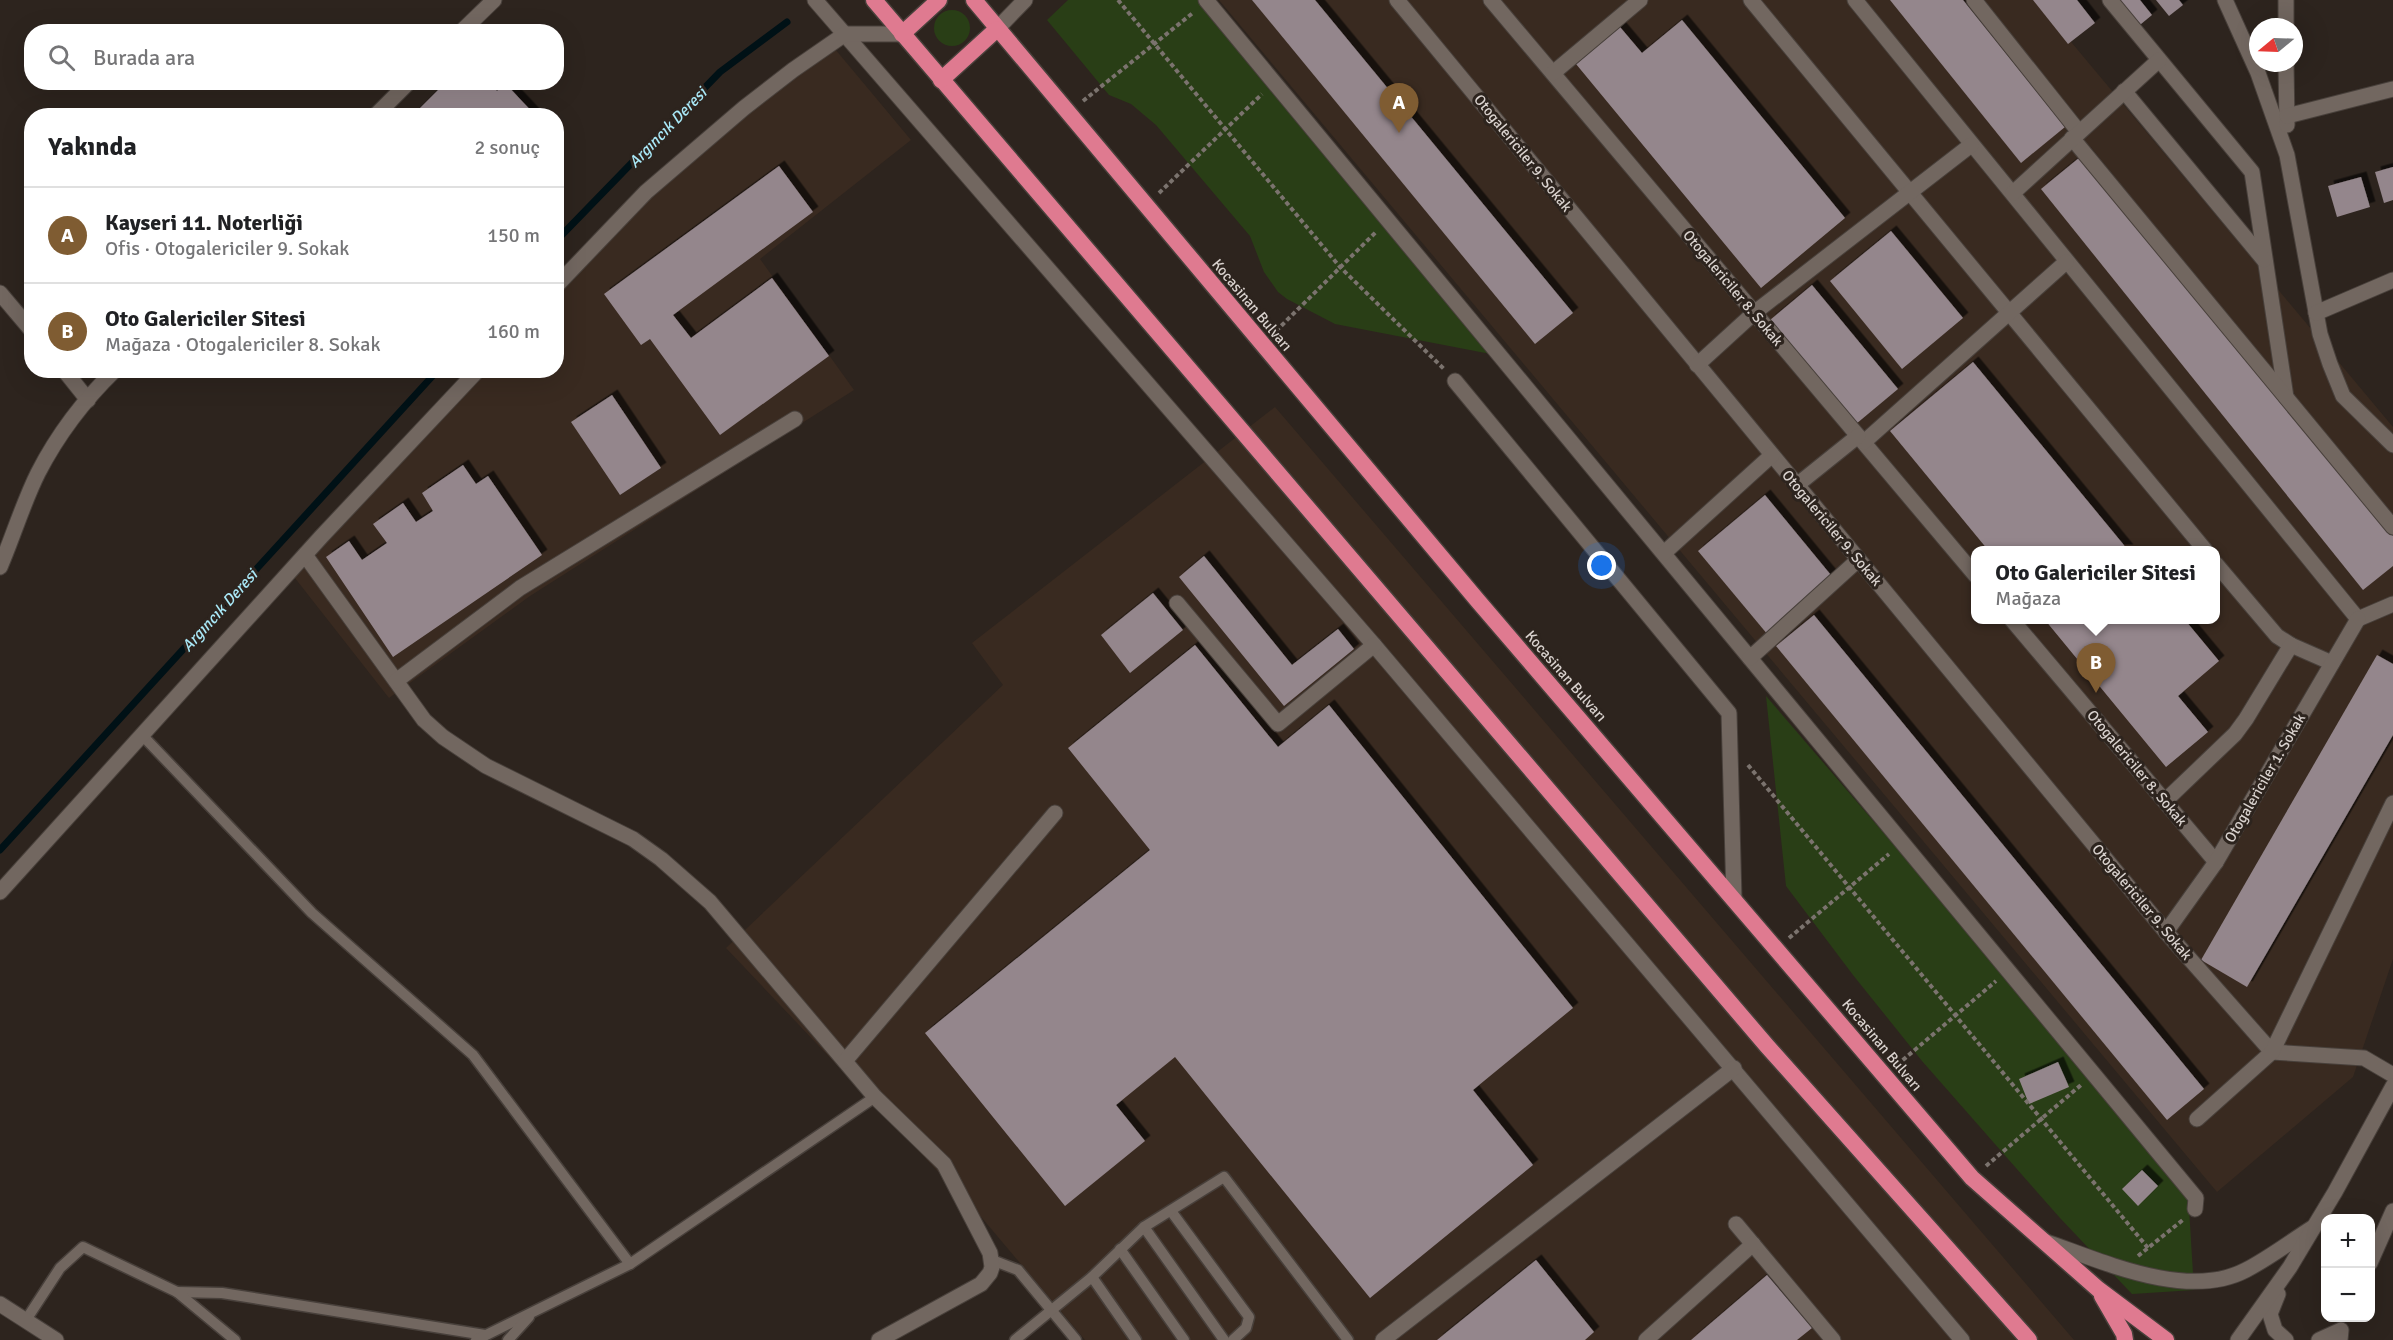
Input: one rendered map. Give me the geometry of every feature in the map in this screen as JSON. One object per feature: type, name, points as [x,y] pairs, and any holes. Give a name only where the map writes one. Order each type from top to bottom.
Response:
[{"type":"highway","points":[[874,0],[1767,1046],[2028,1339]]},
{"type":"highway","points":[[902,34],[939,0]]},
{"type":"highway","name":"Kocasinan Bulvarı","points":[[974,0],[1478,601],[1972,1178],[2098,1289],[2166,1340]]},
{"type":"highway","points":[[941,80],[997,29]]},
{"type":"highway","points":[[2098,1289],[2124,1334],[2125,1340]]},
{"type":"street","points":[[469,24],[494,0]]},
{"type":"street","points":[[815,0],[1374,645],[1962,1340]]},
{"type":"street","points":[[997,29],[1025,0]]},
{"type":"street","name":"Otogalericiler 9. Sokak","points":[[1397,0],[2166,932],[2272,1052]]},
{"type":"street","name":"Otogalericiler 8. Sokak","points":[[1491,0],[1971,570]]},
{"type":"street","points":[[1553,73],[1640,0]]},
{"type":"street","points":[[1751,0],[2202,546]]},
{"type":"street","points":[[1855,0],[2358,619],[2393,604]]},
{"type":"street","points":[[1974,0],[2076,135],[2286,397],[2393,526]]},
{"type":"street","points":[[2110,0],[2252,172],[2286,397]]},
{"type":"street","points":[[2225,0],[2258,73],[2287,155],[2320,334],[2343,396],[2393,445]]},
{"type":"street","points":[[2286,0],[2286,18]]},
{"type":"street","points":[[1207,1],[2196,1198],[2195,1209]]},
{"type":"street","points":[[564,278],[646,192],[696,148],[769,89],[845,34],[902,34]]},
{"type":"street","points":[[2013,193],[2159,60]]},
{"type":"street","points":[[2286,72],[2287,155]]},
{"type":"street","points":[[2287,116],[2393,89]]},
{"type":"street","points":[[383,108],[401,90]]},
{"type":"street","points":[[2124,91],[2265,262]]},
{"type":"street","points":[[1697,365],[1754,313],[1971,145]]},
{"type":"street","points":[[1797,485],[1861,439],[2066,262]]},
{"type":"street","points":[[2316,313],[2393,280]]},
{"type":"street","points":[[0,293],[24,322]]},
{"type":"street","points":[[71,378],[88,399]]},
{"type":"street","points":[[0,567],[37,475],[55,444],[88,399],[108,378]]},
{"type":"street","points":[[0,892],[305,555],[471,378]]},
{"type":"street","points":[[1455,381],[1730,713],[1734,898]]},
{"type":"street","points":[[396,681],[520,588],[795,419]]},
{"type":"street","points":[[1664,553],[1772,456]]},
{"type":"street","points":[[305,555],[424,720],[463,752],[486,766],[633,839],[688,881],[730,924],[875,1097],[944,1164],[992,1260],[990,1273],[981,1284],[879,1340]]},
{"type":"street","points":[[1750,658],[1858,560]]},
{"type":"street","points":[[2220,569],[2265,624],[2290,645],[2332,663]]},
{"type":"street","points":[[1177,603],[1278,724],[1374,645]]},
{"type":"street","name":"Otogalericiler 1. Sokak","points":[[2166,932],[2216,862],[2358,619]]},
{"type":"street","name":"Otogalericiler 8. Sokak","points":[[2015,624],[2216,862]]},
{"type":"street","points":[[2164,801],[2235,734],[2290,645]]},
{"type":"street","points":[[2197,1119],[2272,1052],[2393,803]]},
{"type":"street","points":[[845,1061],[1055,813]]},
{"type":"street","points":[[2272,1052],[2364,1058],[2393,1075]]},
{"type":"street","points":[[1383,1340],[1734,1068]]},
{"type":"street","points":[[2238,1340],[2290,1267],[2393,1086]]},
{"type":"street","points":[[2375,1252],[2393,1212]]},
{"type":"street","points":[[1736,1224],[1833,1340]]},
{"type":"street","points":[[2043,1240],[2123,1268],[2172,1281],[2223,1278],[2245,1270],[2314,1226]]},
{"type":"street","points":[[1646,1340],[1753,1244]]},
{"type":"street","points":[[2286,1340],[2275,1330],[2270,1314],[2290,1267]]},
{"type":"street","points":[[0,1304],[56,1340]]},
{"type":"street","points":[[2319,1340],[2341,1332]]},
{"type":"lane","points":[[142,735],[312,913],[473,1055],[630,1264]]},
{"type":"lane","points":[[177,1292],[222,1293],[481,1338],[630,1264],[875,1097]]},
{"type":"lane","points":[[1015,1340],[1092,1277],[1144,1227],[1224,1177],[1347,1340]]},
{"type":"lane","points":[[1171,1211],[1249,1317],[1246,1329],[1233,1340]]},
{"type":"lane","points":[[1144,1227],[1224,1340]]},
{"type":"lane","points":[[26,1320],[60,1268],[83,1247],[177,1292],[235,1340]]},
{"type":"lane","points":[[1120,1249],[1184,1340]]},
{"type":"lane","points":[[992,1260],[1018,1270],[1076,1340]]},
{"type":"lane","points":[[1092,1277],[1136,1340]]},
{"type":"lane","points":[[508,1340],[536,1311]]},
{"type":"path","points":[[1118,0],[1340,267],[1455,381]]},
{"type":"path","points":[[1068,113],[1207,1]]},
{"type":"path","points":[[1146,206],[1274,82]]},
{"type":"path","points":[[1262,345],[1388,220]]},
{"type":"path","points":[[1730,744],[2148,1248]]},
{"type":"path","points":[[1777,948],[1902,843]]},
{"type":"path","points":[[1884,1075],[2008,970]]},
{"type":"path","points":[[1972,1178],[2094,1074]]},
{"type":"path","points":[[2123,1268],[2195,1209]]},
{"type":"shaded area","points":[[1219,0],[2036,0],[2393,427],[2393,959],[2353,1077],[2217,1192]]},
{"type":"shaded area","points":[[830,43],[911,140],[760,259],[854,390],[530,596],[389,698],[291,573],[466,378],[564,378],[564,278],[680,170]]},
{"type":"shaded area","points":[[1275,407],[2074,1340],[1085,1340],[982,1218],[726,948],[1003,685],[972,643]]},
{"type":"green space","points":[[1068,0],[1200,0],[1501,356],[1335,324],[1278,292],[1264,272],[1250,236],[1156,125],[1131,104],[1109,95],[1047,20]]},
{"type":"green space","points":[[952,10],[964,16],[970,28],[964,40],[952,46],[940,40],[934,28],[940,16]]},
{"type":"green space","points":[[1766,696],[2188,1191],[2194,1290],[2132,1294],[2060,1218],[1922,1061],[1786,886]]},
{"type":"building","points":[[1252,0],[1315,0],[1573,313],[1535,344]]},
{"type":"building","points":[[1890,0],[1963,0],[2065,127],[2021,163]]},
{"type":"building","points":[[2033,0],[2077,0],[2095,23],[2068,44]]},
{"type":"building","points":[[2118,0],[2140,0],[2152,15],[2135,29]]},
{"type":"building","points":[[2156,0],[2179,0],[2183,5],[2169,16]]},
{"type":"building","points":[[1682,20],[1845,218],[1761,288],[1576,64],[1620,27],[1642,53]]},
{"type":"building","points":[[438,90],[512,90],[528,108],[420,108]]},
{"type":"building","points":[[2085,153],[2393,536],[2393,566],[2363,590],[2041,189]]},
{"type":"building","points":[[779,166],[813,212],[673,315],[691,338],[772,278],[829,356],[720,435],[650,339],[641,345],[604,294]]},
{"type":"building","points":[[2393,167],[2393,200],[2384,203],[2375,172]]},
{"type":"building","points":[[2361,177],[2370,207],[2337,217],[2328,186]]},
{"type":"building","points":[[1891,231],[1963,318],[1902,369],[1830,281]]},
{"type":"building","points":[[1812,285],[1898,389],[1856,424],[1770,320]]},
{"type":"building","points":[[1973,362],[2125,546],[1985,546],[1890,431]]},
{"type":"building","points":[[612,395],[661,468],[620,495],[571,422]]},
{"type":"building","points":[[463,465],[476,484],[488,476],[542,555],[393,657],[326,557],[349,541],[362,560],[387,543],[373,524],[403,503],[416,522],[433,511],[422,493]]},
{"type":"building","points":[[1765,495],[1835,580],[1768,635],[1698,551]]},
{"type":"building","points":[[1204,556],[1292,665],[1338,629],[1354,649],[1284,706],[1179,577]]},
{"type":"building","points":[[1153,593],[1183,630],[1130,673],[1101,635]]},
{"type":"building","points":[[1814,615],[2204,1089],[2167,1120],[1776,646]]},
{"type":"building","points":[[2048,624],[2188,624],[2219,661],[2178,696],[2208,732],[2166,767]]},
{"type":"building","points":[[1195,645],[1278,747],[1329,705],[1573,1008],[1473,1090],[1533,1165],[1370,1298],[1175,1057],[1116,1105],[1145,1141],[1065,1206],[925,1033],[1150,850],[1068,748]]},
{"type":"building","points":[[2377,655],[2393,664],[2393,735],[2247,987],[2201,960]]},
{"type":"building","points":[[2058,1062],[2069,1087],[2029,1104],[2019,1079]]},
{"type":"building","points":[[2142,1170],[2158,1186],[2138,1206],[2122,1189]]},
{"type":"building","points":[[1536,1260],[1594,1332],[1585,1340],[1437,1340]]},
{"type":"building","points":[[1767,1275],[1812,1328],[1797,1340],[1691,1340]]},
{"type":"waterway","name":"Argıncık Deresi","points":[[564,233],[720,72],[787,22]]},
{"type":"waterway","name":"Argıncık Deresi","points":[[0,850],[431,378]]},
{"type":"place","name":"Kayseri 11. Noterliği","points":[[1399,133]]},
{"type":"place","name":"Oto Galericiler Sitesi","points":[[2096,693]]}]
